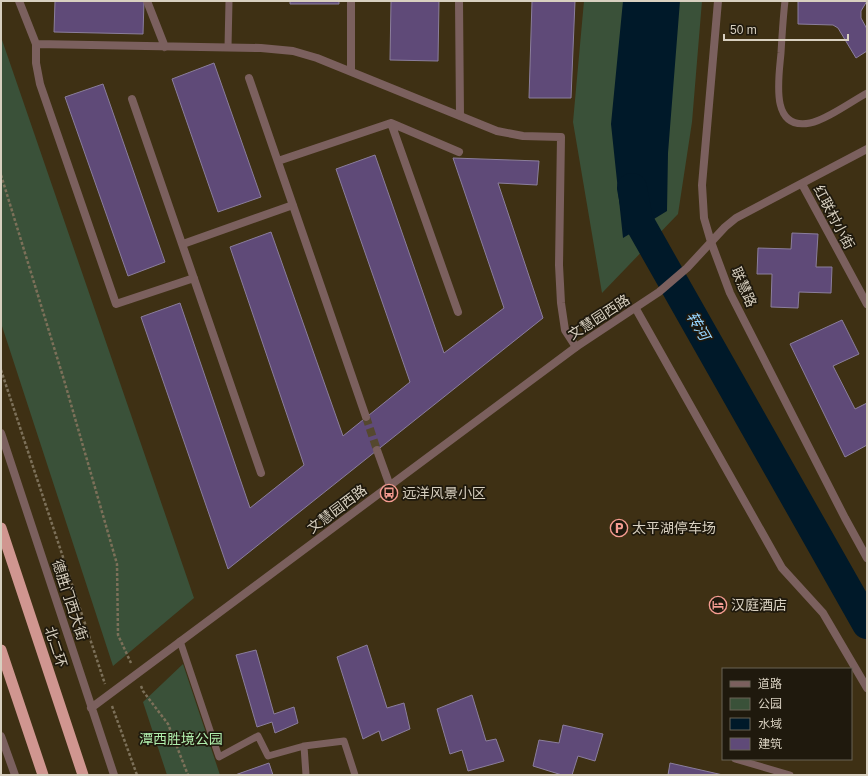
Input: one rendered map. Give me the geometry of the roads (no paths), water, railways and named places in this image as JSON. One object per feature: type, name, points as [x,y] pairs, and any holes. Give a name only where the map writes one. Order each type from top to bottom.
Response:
[{"type":"highway","name":"北二环","points":[[1,528],[83,775]]},
{"type":"highway","points":[[1,650],[43,775]]},
{"type":"street","points":[[19,1],[36,44],[36,63],[40,84],[116,304],[194,278]]},
{"type":"street","points":[[147,1],[165,47]]},
{"type":"street","points":[[351,1],[351,71]]},
{"type":"street","points":[[459,1],[460,116]]},
{"type":"street","name":"联慧路","points":[[718,1],[702,185],[704,218],[711,242],[730,293],[867,558]]},
{"type":"street","points":[[36,44],[269,48],[293,51],[317,58],[351,71],[488,128],[510,134],[561,137],[559,265],[561,303],[565,330],[576,347]]},
{"type":"street","points":[[249,78],[366,417]]},
{"type":"street","points":[[132,99],[261,473]]},
{"type":"street","points":[[278,160],[391,123],[459,152]]},
{"type":"street","points":[[391,123],[458,312]]},
{"type":"street","points":[[711,242],[736,218],[867,149]]},
{"type":"street","name":"红联村小街","points":[[802,184],[867,304]]},
{"type":"street","points":[[183,244],[293,205]]},
{"type":"street","name":"文慧园西路","points":[[91,708],[576,347],[636,309],[659,292],[687,268],[711,242]]},
{"type":"street","points":[[636,309],[782,568],[823,613],[867,688]]},
{"type":"street","name":"德胜门西大街","points":[[1,433],[114,775]]},
{"type":"street","points":[[377,450],[390,486]]},
{"type":"street","points":[[1,736],[15,775]]},
{"type":"lane","points":[[228,1],[228,47]]},
{"type":"lane","points":[[785,1],[778,86],[781,108],[787,119],[794,123],[800,124],[816,121],[867,93]]},
{"type":"lane","points":[[180,641],[219,757],[258,736],[268,756],[304,746],[344,741],[355,775]]},
{"type":"lane","points":[[304,746],[306,775]]},
{"type":"lane","points":[[738,760],[790,775]]},
{"type":"water","points":[[623,1],[680,1],[668,153],[667,211],[623,238],[611,124]]},
{"type":"waterway","name":"转河","points":[[632,188],[638,220],[867,624]]},
{"type":"tunnel","points":[[366,417],[377,450]]},
{"type":"place","name":"远洋风景小区","points":[[389,493]]},
{"type":"place","name":"太平湖停车场","points":[[619,528]]},
{"type":"place","name":"汉庭酒店","points":[[718,605]]},
{"type":"park label","name":"潭西胜境公园","points":[[181,739]]}]
